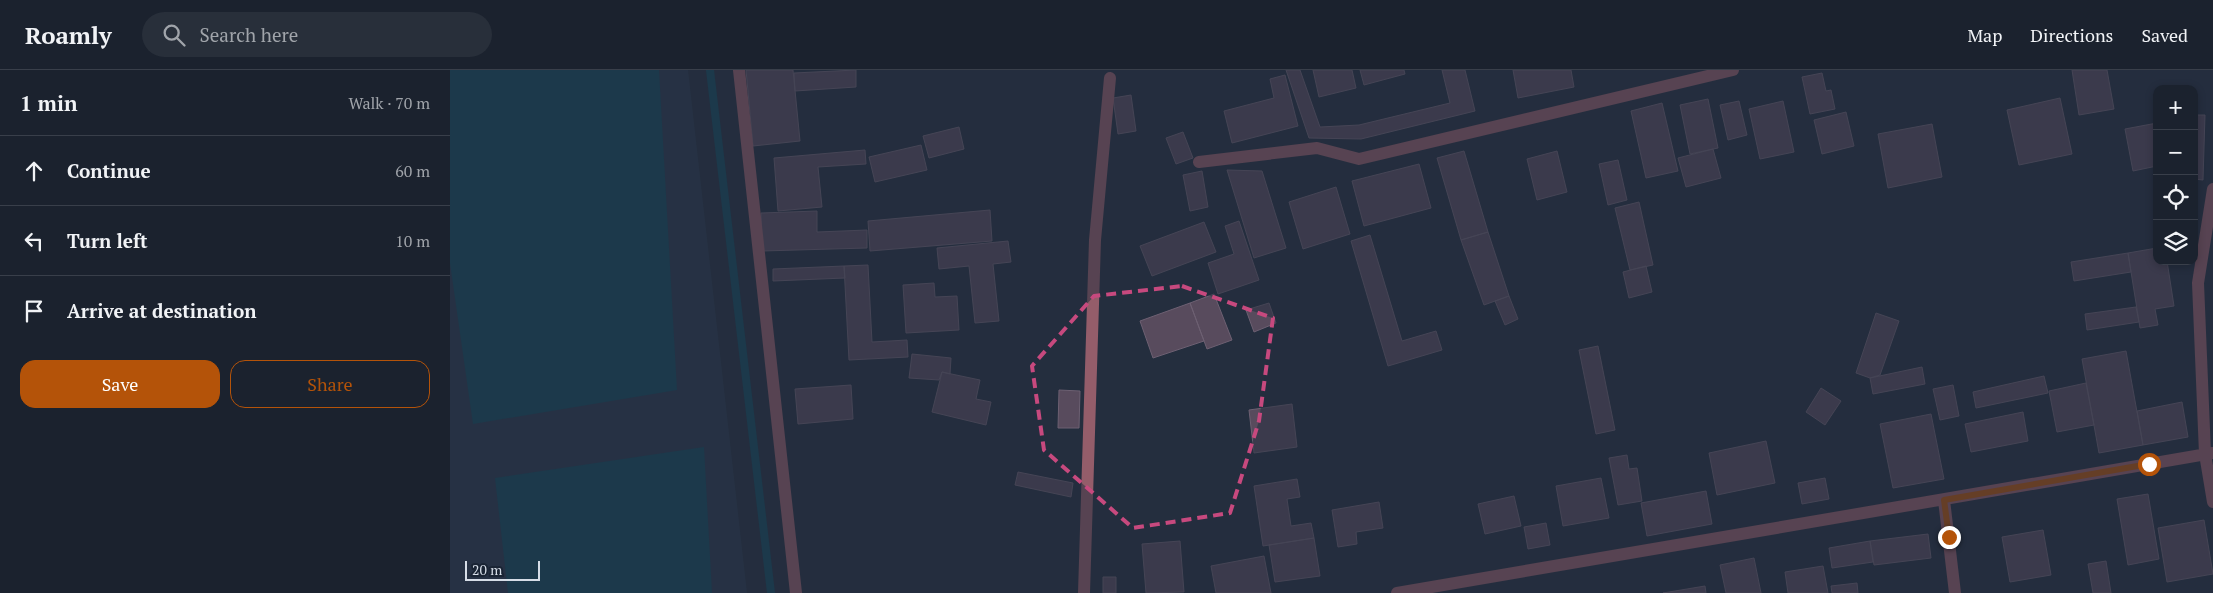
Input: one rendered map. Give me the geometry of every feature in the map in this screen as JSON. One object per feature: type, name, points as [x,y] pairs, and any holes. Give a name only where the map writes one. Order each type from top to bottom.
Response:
[{"type":"street","points":[[739,70],[796,593]]},
{"type":"street","points":[[1199,162],[1317,148],[1359,159],[1733,70]]},
{"type":"street","points":[[1084,593],[1095,240],[1110,78]]},
{"type":"street","points":[[2213,189],[2198,283],[2213,502]]},
{"type":"street","points":[[1398,593],[2209,453]]},
{"type":"street","points":[[1944,500],[1955,593]]},
{"type":"highlighted area","points":[[1182,286],[1273,318],[1259,421],[1230,513],[1133,528],[1044,450],[1032,366],[1094,296]]},
{"type":"shaded area","points":[[450,70],[688,70],[747,593],[450,593]]},
{"type":"shaded area","points":[[450,70],[659,70],[677,390],[473,424],[450,263]]},
{"type":"shaded area","points":[[704,447],[712,593],[508,593],[495,478]]},
{"type":"building","points":[[746,70],[793,70],[800,141],[753,146]]},
{"type":"building","points":[[856,70],[856,87],[795,91],[794,73]]},
{"type":"building","points":[[1286,70],[1300,70],[1320,127],[1359,125],[1450,103],[1442,70],[1465,70],[1475,111],[1361,139],[1309,138]]},
{"type":"building","points":[[1313,70],[1352,70],[1356,88],[1319,97]]},
{"type":"building","points":[[1360,70],[1404,70],[1405,74],[1364,85]]},
{"type":"building","points":[[1513,70],[1571,70],[1574,87],[1518,98]]},
{"type":"building","points":[[2072,70],[2107,70],[2114,109],[2079,115]]},
{"type":"building","points":[[1822,73],[1826,91],[1831,90],[1835,109],[1810,114],[1802,77]]},
{"type":"building","points":[[1285,75],[1298,126],[1232,143],[1224,111],[1274,98],[1270,79]]},
{"type":"building","points":[[1131,95],[1136,131],[1118,134],[1113,98]]},
{"type":"building","points":[[2060,98],[2072,154],[2019,165],[2007,110]]},
{"type":"building","points":[[1708,99],[1718,148],[1690,154],[1680,105]]},
{"type":"building","points":[[1739,101],[1747,135],[1728,140],[1720,105]]},
{"type":"building","points":[[1783,101],[1794,152],[1760,159],[1749,109]]},
{"type":"building","points":[[1662,103],[1678,171],[1646,178],[1631,111]]},
{"type":"building","points":[[1846,112],[1854,146],[1822,154],[1814,120]]},
{"type":"building","points":[[2198,115],[2205,115],[2203,180],[2198,179]]},
{"type":"building","points":[[1932,124],[1942,177],[1888,188],[1878,134]]},
{"type":"building","points":[[2153,124],[2153,167],[2133,171],[2125,129]]},
{"type":"building","points":[[959,127],[964,149],[929,158],[923,136]]},
{"type":"building","points":[[1183,132],[1193,158],[1176,164],[1166,138]]},
{"type":"building","points":[[921,145],[927,170],[875,182],[869,157]]},
{"type":"building","points":[[1713,149],[1721,178],[1686,187],[1678,158]]},
{"type":"building","points":[[865,150],[866,164],[818,167],[822,207],[778,211],[774,158]]},
{"type":"building","points":[[1464,151],[1488,232],[1461,240],[1437,158]]},
{"type":"building","points":[[1557,151],[1567,192],[1537,200],[1527,159]]},
{"type":"building","points":[[1618,160],[1627,200],[1608,205],[1599,164]]},
{"type":"building","points":[[1419,164],[1431,208],[1364,226],[1352,181]]},
{"type":"building","points":[[1227,170],[1262,171],[1286,248],[1254,258]]},
{"type":"building","points":[[1202,171],[1208,207],[1190,211],[1183,175]]},
{"type":"building","points":[[1336,187],[1350,234],[1303,249],[1289,202]]},
{"type":"building","points":[[1639,202],[1653,265],[1630,270],[1615,208]]},
{"type":"building","points":[[990,210],[992,241],[870,251],[868,221]]},
{"type":"building","points":[[817,211],[817,232],[867,230],[867,248],[762,251],[761,213]]},
{"type":"building","points":[[1239,221],[1259,280],[1218,294],[1208,263],[1234,254],[1225,226]]},
{"type":"building","points":[[1204,222],[1216,252],[1152,276],[1140,246]]},
{"type":"building","points":[[1488,232],[1509,296],[1484,305],[1461,240]]},
{"type":"building","points":[[1370,235],[1402,341],[1436,331],[1442,350],[1388,366],[1351,241]]},
{"type":"building","points":[[1008,241],[1011,262],[993,264],[999,321],[975,323],[969,266],[939,269],[937,248]]},
{"type":"building","points":[[2153,249],[2153,265],[2168,265],[2174,306],[2155,309],[2158,325],[2140,328],[2128,253]]},
{"type":"building","points":[[2128,253],[2131,272],[2074,281],[2071,262]]},
{"type":"building","points":[[868,265],[872,342],[907,340],[908,357],[849,360],[844,266]]},
{"type":"building","points":[[844,266],[845,278],[773,281],[773,269]]},
{"type":"building","points":[[1646,266],[1652,292],[1629,298],[1623,272]]},
{"type":"building","points":[[934,283],[935,297],[957,296],[959,330],[906,333],[903,285]]},
{"type":"building","points":[[1214,294],[1232,340],[1207,349],[1190,303]]},
{"type":"building","points":[[1509,296],[1518,319],[1505,325],[1495,301]]},
{"type":"building","points":[[1190,303],[1204,341],[1153,358],[1140,321]]},
{"type":"building","points":[[1269,303],[1276,323],[1254,332],[1246,310]]},
{"type":"building","points":[[2136,307],[2139,322],[2087,330],[2085,314]]},
{"type":"building","points":[[1876,313],[1899,321],[1880,375],[1870,378],[1856,373]]},
{"type":"building","points":[[1598,346],[1615,430],[1596,434],[1579,350]]},
{"type":"building","points":[[2126,351],[2143,445],[2099,453],[2082,359]]},
{"type":"building","points":[[912,354],[951,358],[950,374],[942,372],[939,380],[909,378]]},
{"type":"building","points":[[1922,367],[1925,384],[1873,394],[1870,378]]},
{"type":"building","points":[[942,372],[980,380],[976,399],[991,402],[986,425],[932,412]]},
{"type":"building","points":[[2044,376],[2048,393],[1976,408],[1973,392]]},
{"type":"building","points":[[2086,383],[2094,425],[2057,432],[2049,391]]},
{"type":"building","points":[[851,385],[853,419],[798,424],[795,389]]},
{"type":"building","points":[[1953,385],[1959,416],[1940,420],[1933,389]]},
{"type":"building","points":[[1821,388],[1841,401],[1825,425],[1806,412]]},
{"type":"building","points":[[1059,390],[1080,391],[1079,428],[1058,428]]},
{"type":"building","points":[[2182,402],[2188,437],[2143,445],[2137,411]]},
{"type":"building","points":[[1292,404],[1297,447],[1254,453],[1249,410]]},
{"type":"building","points":[[2023,412],[2028,441],[1971,452],[1965,424]]},
{"type":"building","points":[[1931,414],[1944,479],[1893,488],[1880,424]]},
{"type":"building","points":[[1766,441],[1775,483],[1717,495],[1709,453]]},
{"type":"building","points":[[1627,455],[1629,469],[1637,468],[1642,501],[1618,505],[1609,458]]},
{"type":"building","points":[[1018,472],[1073,483],[1071,497],[1015,485]]},
{"type":"building","points":[[1601,478],[1609,518],[1563,526],[1556,486]]},
{"type":"building","points":[[1825,478],[1829,499],[1802,504],[1798,483]]},
{"type":"building","points":[[1297,479],[1300,497],[1287,499],[1291,526],[1311,523],[1314,538],[1263,546],[1254,486]]},
{"type":"building","points":[[1706,491],[1712,524],[1647,536],[1641,503]]},
{"type":"building","points":[[2148,494],[2159,559],[2128,565],[2117,499]]},
{"type":"building","points":[[1514,496],[1521,526],[1485,534],[1478,504]]},
{"type":"building","points":[[1379,502],[1383,528],[1356,532],[1357,544],[1338,547],[1332,510]]},
{"type":"building","points":[[2204,520],[2213,574],[2167,582],[2158,528]]},
{"type":"building","points":[[1546,523],[1550,545],[1528,549],[1524,527]]},
{"type":"building","points":[[2043,530],[2051,575],[2010,582],[2002,537]]},
{"type":"building","points":[[1928,534],[1931,558],[1874,565],[1870,541]]},
{"type":"building","points":[[1314,538],[1320,576],[1275,582],[1269,545]]},
{"type":"building","points":[[1180,541],[1184,592],[1146,593],[1142,544]]},
{"type":"building","points":[[1870,541],[1873,562],[1832,568],[1829,548]]},
{"type":"building","points":[[1264,556],[1271,593],[1216,593],[1211,566]]},
{"type":"building","points":[[1754,558],[1761,593],[1726,593],[1720,565]]},
{"type":"building","points":[[2106,561],[2111,593],[2093,593],[2088,564]]},
{"type":"building","points":[[1823,566],[1828,593],[1788,593],[1785,572]]},
{"type":"building","points":[[1103,577],[1116,577],[1116,593],[1103,593]]},
{"type":"building","points":[[1857,583],[1858,593],[1832,593],[1831,586]]},
{"type":"building","points":[[1705,586],[1706,593],[1663,593]]},
{"type":"waterway","points":[[710,70],[771,593]]},
{"type":"route","points":[[1949,537],[1944,500],[2149,464]]}]
